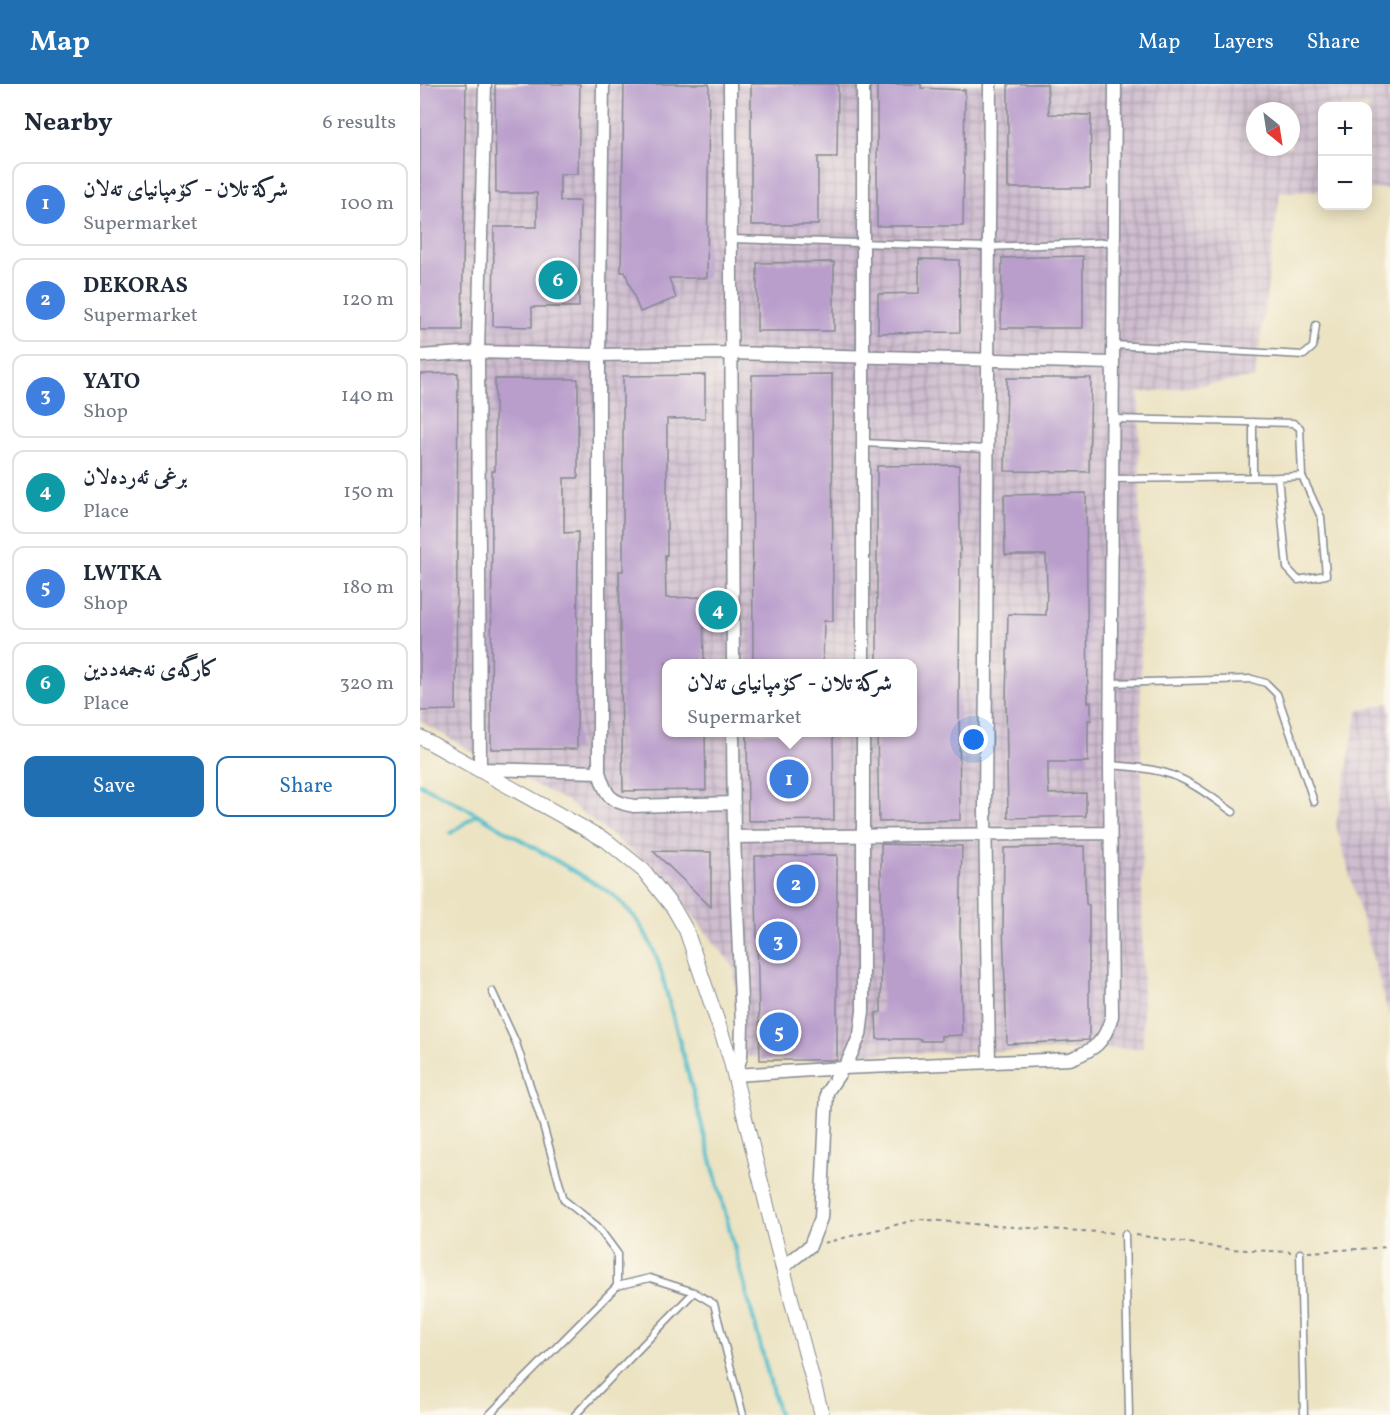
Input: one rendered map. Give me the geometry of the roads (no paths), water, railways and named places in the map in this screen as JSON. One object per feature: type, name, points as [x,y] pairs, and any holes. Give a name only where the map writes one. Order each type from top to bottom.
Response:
[{"type":"street","points":[[480,770],[478,352],[485,84]]},
{"type":"street","points":[[603,84],[599,355],[599,772],[604,790],[610,798],[620,804],[634,806],[734,803]]},
{"type":"street","points":[[730,84],[733,659]]},
{"type":"street","points":[[862,84],[863,659]]},
{"type":"street","points":[[989,1062],[985,835],[990,84]]},
{"type":"street","points":[[735,1075],[843,1068],[1070,1059],[1087,1053],[1102,1041],[1112,1016],[1110,765],[1115,84]]},
{"type":"street","points":[[420,357],[478,352],[599,355],[730,353],[1113,363]]},
{"type":"street","points":[[420,737],[608,841],[627,855],[660,889],[686,930],[735,1075],[782,1268],[822,1415]]},
{"type":"street","points":[[733,737],[734,837],[742,1025],[741,1057],[735,1075]]},
{"type":"street","points":[[782,1268],[810,1246],[821,1218],[827,1092],[843,1068],[860,1035],[863,1011],[863,737]]},
{"type":"street","points":[[480,770],[599,772]]},
{"type":"street","points":[[734,837],[1110,833]]},
{"type":"lane","points":[[730,239],[988,247],[1114,242]]},
{"type":"lane","points":[[1113,345],[1304,355],[1313,346],[1316,326]]},
{"type":"lane","points":[[1113,418],[1293,423],[1300,428],[1302,476],[1320,517],[1326,575],[1298,580],[1287,568],[1278,477]]},
{"type":"lane","points":[[1252,422],[1253,477]]},
{"type":"lane","points":[[862,443],[987,449]]},
{"type":"lane","points":[[1112,479],[1302,476]]},
{"type":"lane","points":[[1111,682],[1252,679],[1266,683],[1277,694],[1314,802]]},
{"type":"lane","points":[[1110,765],[1158,771],[1174,776],[1233,812]]},
{"type":"lane","points":[[492,991],[516,1043],[543,1125],[564,1200],[597,1226],[617,1253],[617,1286]]},
{"type":"lane","points":[[1125,1234],[1128,1415]]},
{"type":"lane","points":[[1300,1253],[1304,1415]]},
{"type":"lane","points":[[489,1415],[617,1286],[650,1278],[694,1292],[714,1304],[743,1415]]},
{"type":"lane","points":[[575,1415],[694,1292]]},
{"type":"waterway","points":[[420,784],[477,814],[611,893],[628,909],[645,934],[659,964],[779,1415]]},
{"type":"waterway","points":[[451,833],[477,814]]},
{"type":"place","name":"کارگەی نەجمەددین","points":[[558,280]]},
{"type":"place","name":"برغی ئەردەلان","points":[[718,610]]},
{"type":"place","name":"شركة تلان - کۆمپانیای تەلان","points":[[789,779]]},
{"type":"place","name":"DEKORAS","points":[[796,884]]},
{"type":"place","name":"YATO","points":[[778,941]]},
{"type":"place","name":"LWTKA","points":[[779,1032]]}]
